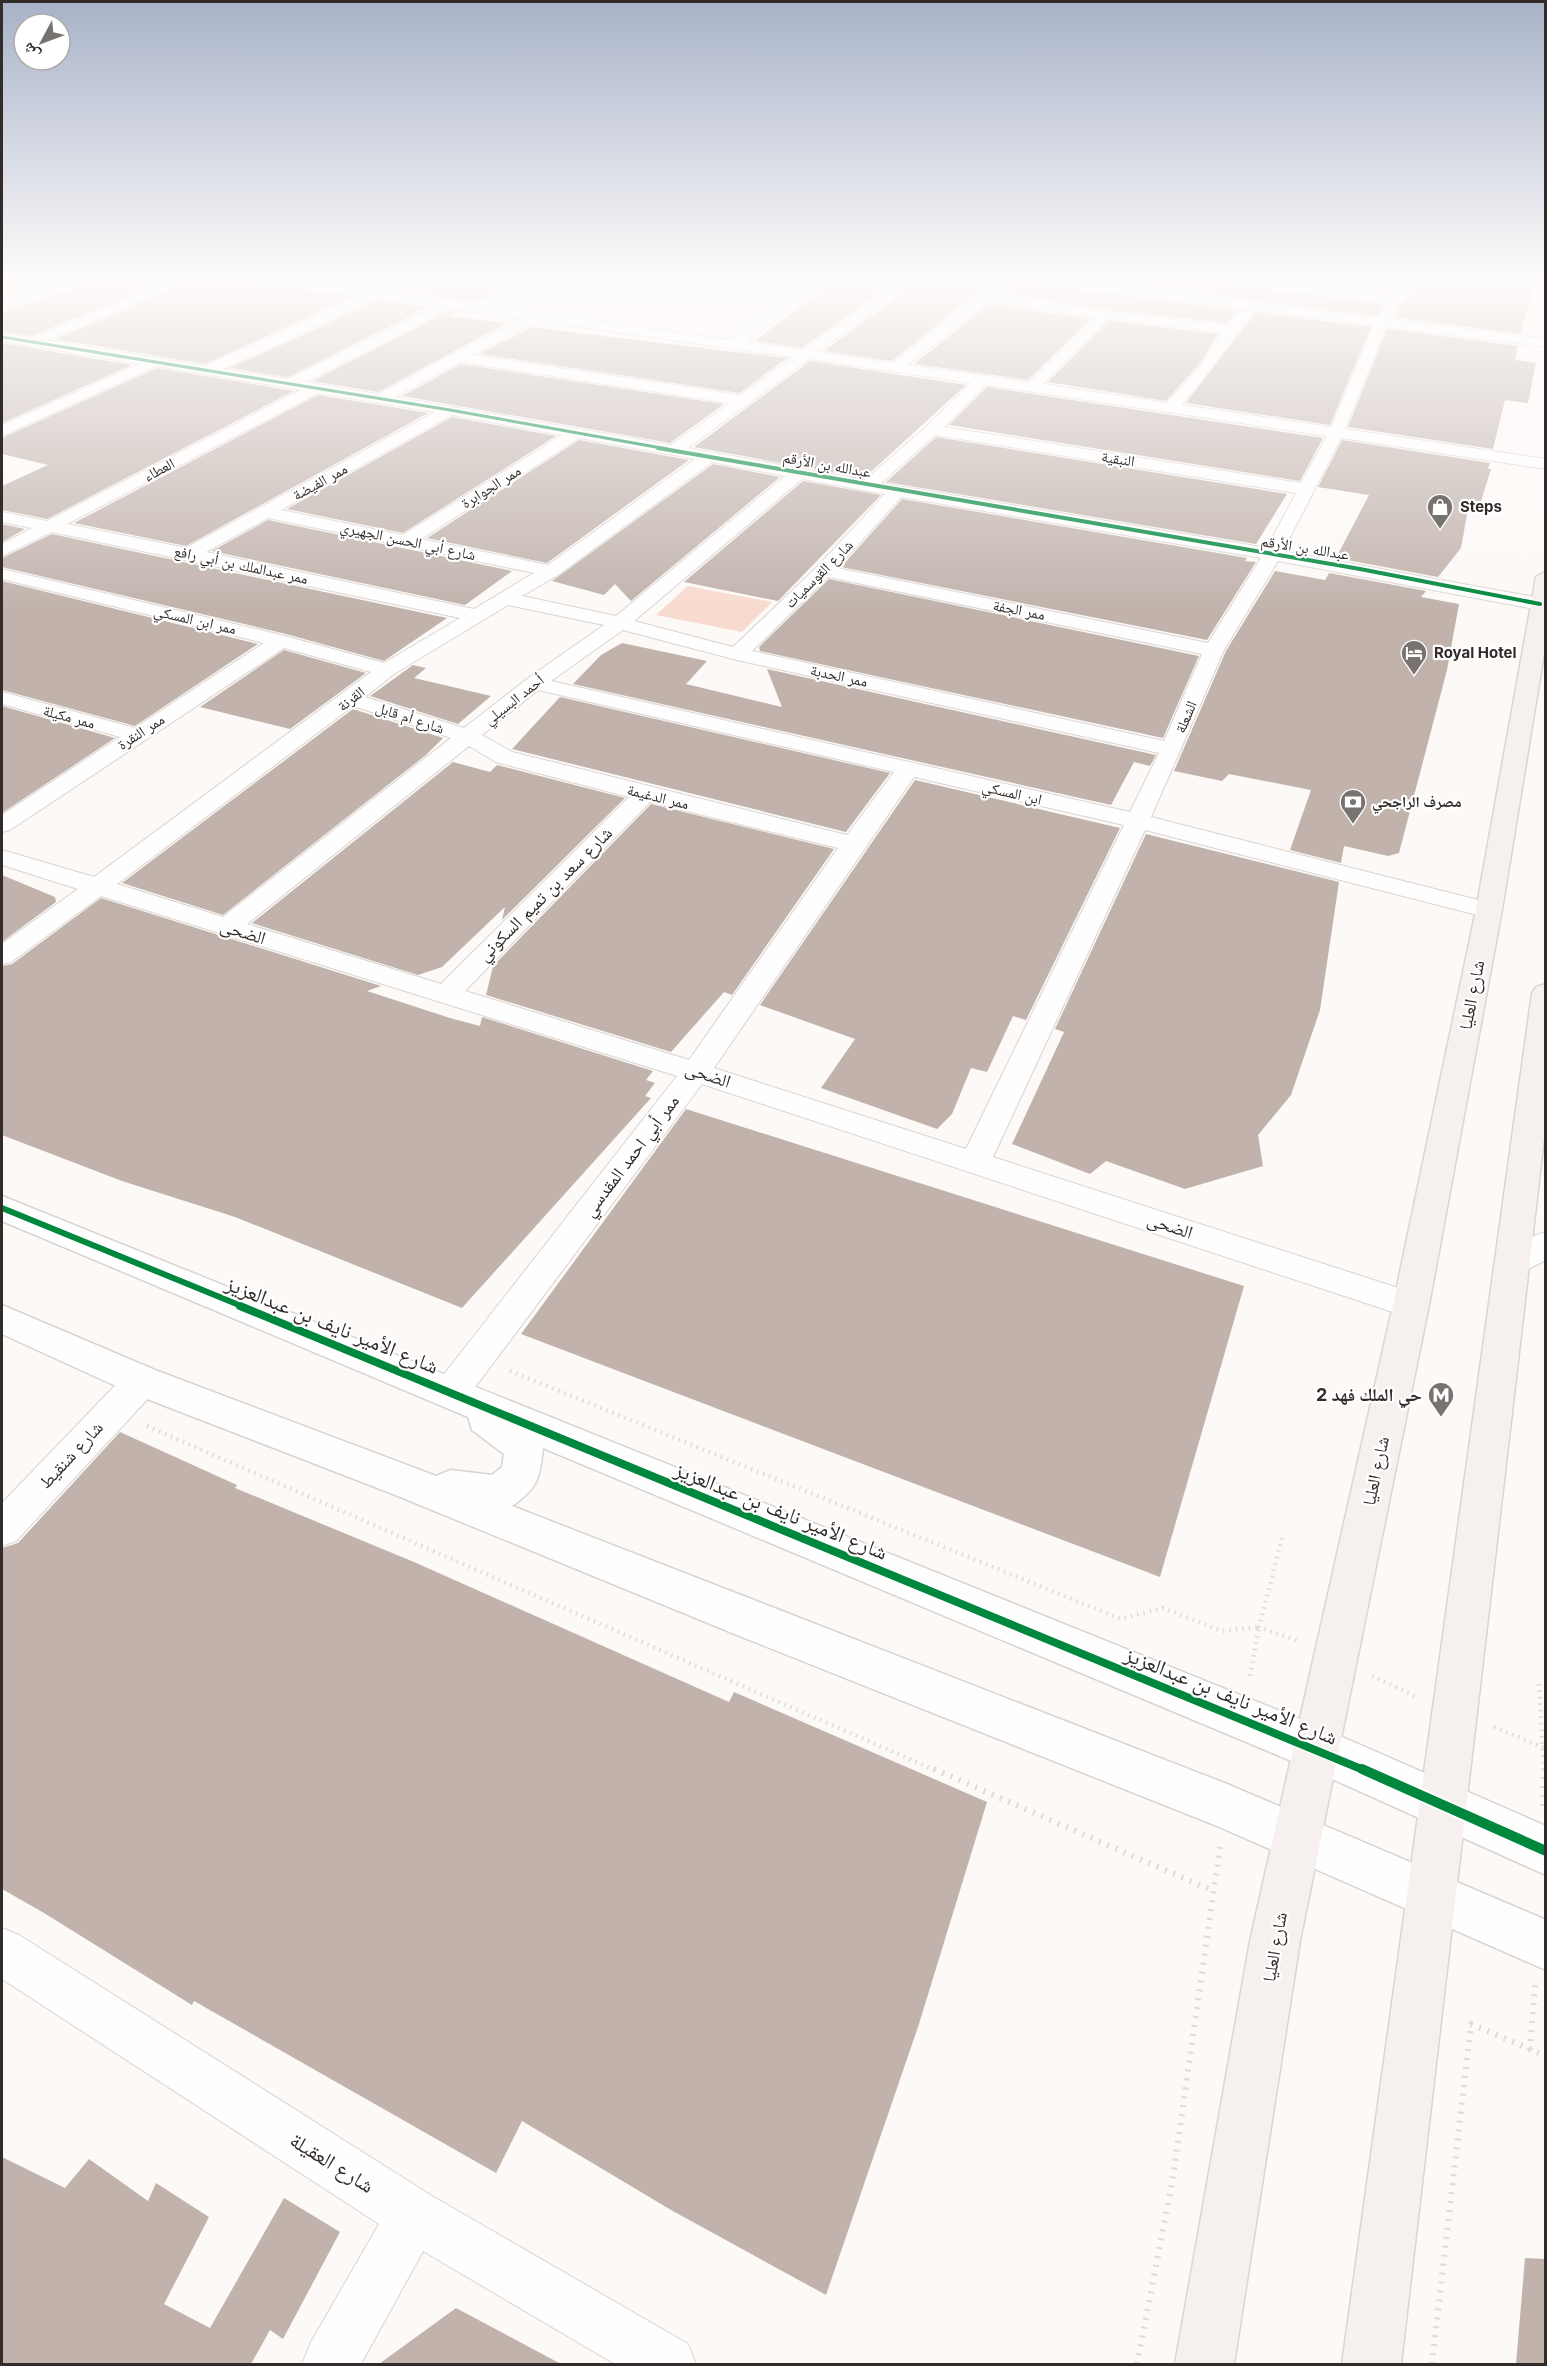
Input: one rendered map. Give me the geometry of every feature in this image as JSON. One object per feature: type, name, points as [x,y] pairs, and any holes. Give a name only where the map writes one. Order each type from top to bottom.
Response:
[{"type":"main road","name":"شارع العليا","points":[[1204,2364],[1275,1941],[1411,1305],[1489,910],[1545,577]]},
{"type":"main road","points":[[1371,2364],[1416,1995],[1444,1807],[1455,1711],[1529,1254],[1545,993]]},
{"type":"street","points":[[2,431],[94,389]]},
{"type":"street","name":"العطاء","points":[[2,551],[313,389]]},
{"type":"street","name":"عبدالله بن الأرقم","points":[[324,389],[897,491],[1360,569],[1540,604]]},
{"type":"street","points":[[379,399],[398,389]]},
{"type":"street","points":[[671,389],[742,400]]},
{"type":"street","points":[[675,450],[757,389]]},
{"type":"street","points":[[869,485],[972,389]]},
{"type":"street","points":[[1047,389],[1335,435],[1545,464]]},
{"type":"street","points":[[1170,409],[1187,389]]},
{"type":"street","name":"الشعلة","points":[[975,1162],[1172,749],[1214,650],[1272,555],[1335,435],[1354,389]]},
{"type":"street","name":"ممر الفيضة","points":[[189,554],[450,410]]},
{"type":"street","name":"النبقية","points":[[932,429],[1305,489]]},
{"type":"street","name":"ممر الجوابرة","points":[[407,540],[575,434]]},
{"type":"street","name":"القرنة","points":[[2,956],[351,699],[387,670],[551,571],[709,457]]},
{"type":"street","name":"أحمد البسيلي","points":[[227,927],[534,682],[620,623],[800,472]]},
{"type":"street","name":"شارع القوسميات","points":[[737,654],[824,571],[897,491]]},
{"type":"street","name":"شارع أبي الحسن الجهيري","points":[[265,512],[551,571]]},
{"type":"street","name":"ممر عبدالملك بن أبي رافع","points":[[2,517],[479,616]]},
{"type":"street","name":"ممر الجفة","points":[[824,571],[1214,650]]},
{"type":"street","name":"ممر ابن المسكي","points":[[2,574],[281,640],[387,670]]},
{"type":"street","name":"ممر الحدبة","points":[[507,599],[620,623],[737,654],[1172,749]]},
{"type":"street","name":"ممر النقرة","points":[[2,825],[281,640]]},
{"type":"street","name":"ابن المسكي","points":[[534,682],[1137,820],[1489,910]]},
{"type":"street","name":"ممر مكيلة","points":[[2,699],[136,735]]},
{"type":"street","name":"شارع أم قابل","points":[[351,699],[468,736]]},
{"type":"street","name":"ممر الدغيمة","points":[[468,736],[504,757],[853,844]]},
{"type":"street","name":"ممر أبي احمد المقدسي","points":[[451,1392],[696,1071],[853,844],[908,769]]},
{"type":"street","name":"شارع سعد بن تميم السكوني","points":[[446,994],[645,794]]},
{"type":"street","name":"الضحى","points":[[2,857],[696,1071],[1411,1305]]},
{"type":"street","name":"شارع الأمير نايف بن عبدالعزيز","points":[[2,1208],[1317,1749],[1545,1851]]},
{"type":"street","points":[[2,1319],[142,1381],[407,1482],[1227,1807],[1296,1839],[1545,1945]]},
{"type":"street","name":"شارع شنقيط","points":[[2,1529],[142,1381]]},
{"type":"street","points":[[407,1482],[499,1493],[521,1475],[524,1447],[451,1392]]},
{"type":"street","name":"شارع العقيلة","points":[[2,1952],[413,2214],[668,2364]]},
{"type":"street","points":[[330,2364],[413,2214]]},
{"type":"path","points":[[477,1357],[1121,1619],[1163,1608],[1222,1631],[1260,1627],[1337,1655],[1395,1689],[1455,1711],[1545,1749],[1539,1684]]},
{"type":"path","points":[[113,1411],[1213,1892],[1172,2182],[1137,2364]]},
{"type":"path","points":[[1260,1627],[1282,1538]]},
{"type":"path","points":[[1432,2364],[1471,2024],[1545,2056]]},
{"type":"shaded area","points":[[688,586],[772,602],[742,632],[656,615]]},
{"type":"building","points":[[2,389],[77,389],[2,423]]},
{"type":"building","points":[[110,389],[294,391],[47,519],[2,510],[2,486],[48,465],[2,454],[2,438]]},
{"type":"building","points":[[362,389],[383,389],[378,392]]},
{"type":"building","points":[[414,389],[628,389],[724,404],[670,443],[402,396]]},
{"type":"building","points":[[716,389],[745,389],[740,393]]},
{"type":"building","points":[[772,389],[961,389],[864,478],[694,447]]},
{"type":"building","points":[[985,389],[1003,389],[1323,438],[1300,481],[949,425]]},
{"type":"building","points":[[1094,389],[1176,389],[1166,401]]},
{"type":"building","points":[[1196,389],[1345,389],[1330,425],[1186,403]]},
{"type":"building","points":[[1363,389],[1531,389],[1528,403],[1505,400],[1493,449],[1348,427]]},
{"type":"building","points":[[318,395],[428,413],[186,546],[74,523]]},
{"type":"building","points":[[452,417],[556,436],[403,533],[287,509]]},
{"type":"building","points":[[936,437],[1287,494],[1256,544],[886,482]]},
{"type":"building","points":[[579,440],[689,460],[547,563],[427,538]]},
{"type":"building","points":[[1342,440],[1490,463],[1488,469],[1491,469],[1478,511],[1468,509],[1461,548],[1438,577],[1336,558],[1369,495],[1318,487]]},
{"type":"building","points":[[713,464],[780,477],[631,601],[615,584],[604,595],[552,581]]},
{"type":"building","points":[[803,481],[881,495],[778,601],[684,582]]},
{"type":"building","points":[[902,499],[1247,558],[1245,561],[1256,562],[1207,640],[841,567]]},
{"type":"building","points":[[268,520],[512,571],[465,605],[212,551]]},
{"type":"building","points":[[2,524],[25,529],[2,542]]},
{"type":"building","points":[[52,534],[447,618],[384,661],[282,633],[2,567],[2,558]]},
{"type":"building","points":[[1275,571],[1325,580],[1329,573],[1426,591],[1421,597],[1459,604],[1447,670],[1399,853],[1388,856],[1344,846],[1341,863],[1290,850],[1311,790],[1229,774],[1222,781],[1174,771],[1226,651]]},
{"type":"building","points":[[829,579],[1199,656],[1163,738],[760,651],[759,647]]},
{"type":"building","points":[[2,581],[258,644],[135,726],[2,690]]},
{"type":"building","points":[[622,643],[707,661],[686,684],[782,707],[767,669],[1156,755],[1150,766],[1134,762],[1111,805],[573,684],[601,655]]},
{"type":"building","points":[[284,650],[366,673],[290,729],[200,707]]},
{"type":"building","points":[[413,665],[426,668],[414,678],[491,696],[458,724],[370,696]]},
{"type":"building","points":[[560,697],[890,773],[846,832],[512,749]]},
{"type":"building","points":[[2,706],[115,738],[2,813]]},
{"type":"building","points":[[353,709],[443,738],[426,755],[223,915],[122,883]]},
{"type":"building","points":[[453,762],[490,772],[497,765],[625,798],[502,920],[505,907],[442,967],[418,975],[252,923]]},
{"type":"building","points":[[915,780],[1120,828],[1026,1020],[1013,1016],[987,1072],[971,1068],[952,1114],[937,1129],[821,1088],[855,1039],[760,1005]]},
{"type":"building","points":[[651,804],[834,849],[732,995],[724,992],[671,1052],[486,995],[493,966]]},
{"type":"building","points":[[1146,834],[1339,882],[1320,1010],[1291,1095],[1258,1135],[1263,1166],[1185,1189],[1106,1161],[1090,1174],[1012,1144],[1064,1032],[1055,1029]]},
{"type":"building","points":[[2,875],[55,897],[56,902],[2,942]]},
{"type":"building","points":[[101,898],[381,986],[367,991],[450,1018],[480,1026],[482,1017],[653,1071],[646,1080],[655,1083],[645,1096],[651,1098],[462,1308],[235,1217],[122,1181],[2,1135],[2,966],[12,964]]},
{"type":"building","points":[[686,1109],[1244,1286],[1160,1577],[521,1334]]},
{"type":"building","points":[[120,1432],[237,1485],[235,1488],[414,1562],[729,1702],[734,1692],[987,1802],[919,2024],[826,2295],[671,2210],[522,2121],[496,2173],[194,2001],[192,2005],[2,1889],[2,1548],[18,1543]]},
{"type":"building","points":[[2,2157],[65,2188],[89,2159],[148,2201],[156,2183],[209,2217],[164,2304],[210,2328],[284,2198],[340,2232],[283,2339],[270,2330],[251,2364],[2,2364]]},
{"type":"building","points":[[1525,2258],[1545,2259],[1545,2364],[1516,2364]]},
{"type":"building","points":[[456,2308],[561,2364],[379,2364]]},
{"type":"cycle path","points":[[324,389],[897,491],[1360,569],[1540,604]]},
{"type":"cycle path","points":[[2,1208],[1317,1749],[1546,1851]]},
{"type":"place","name":"Steps","points":[[1440,530]]},
{"type":"place","name":"Royal Hotel","points":[[1414,676]]},
{"type":"place","name":"مصرف الراجحي","points":[[1353,825]]},
{"type":"place","name":"حي الملك فهد 2","points":[[1441,1418]]}]
